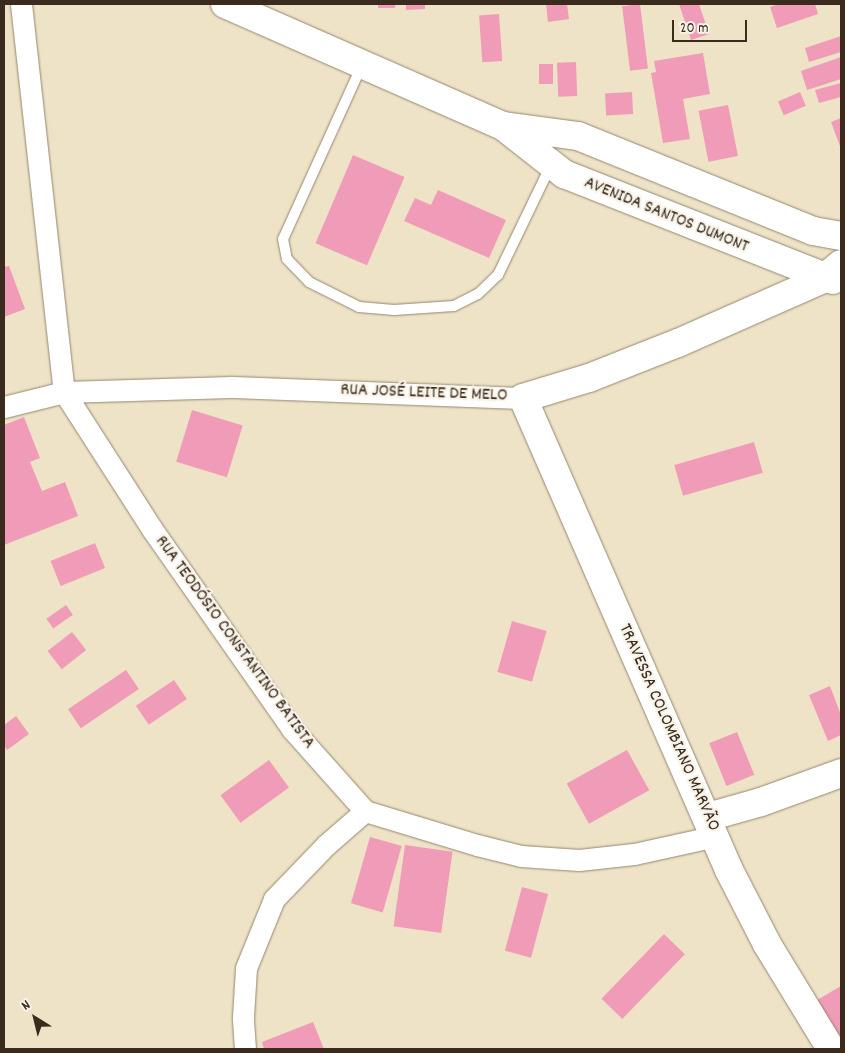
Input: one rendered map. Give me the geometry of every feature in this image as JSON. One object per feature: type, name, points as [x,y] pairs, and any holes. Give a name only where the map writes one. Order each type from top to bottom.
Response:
[{"type":"street","points":[[21,4],[64,392]]},
{"type":"street","name":"AVENIDA SANTOS DUMONT","points":[[225,4],[503,126],[564,174],[835,275]]},
{"type":"street","name":"AVENIDA SANTOS DUMONT","points":[[503,126],[578,136],[813,231],[841,236]]},
{"type":"street","name":"RUA JOSÉ LEITE DE MELO","points":[[4,407],[64,392],[231,387],[523,398],[589,378],[678,343],[835,275]]},
{"type":"street","name":"RUA TEODÓSIO CONSTANTINO BATISTA","points":[[64,392],[152,529],[292,729],[365,811]]},
{"type":"street","name":"TRAVESSA COLOMBIANO MARVÃO","points":[[523,398],[712,826],[728,870],[767,944],[831,1049]]},
{"type":"street","points":[[246,1049],[243,1017],[246,968],[274,899],[326,845],[365,811],[521,856],[579,860],[634,854],[712,826],[761,802],[841,773]]},
{"type":"lane","points":[[362,64],[283,239],[287,259],[309,282],[359,307],[394,310],[454,306],[478,294],[498,274],[551,164]]},
{"type":"building","points":[[378,4],[395,4],[395,8],[378,8]]},
{"type":"building","points":[[406,4],[425,4],[425,9],[406,10]]},
{"type":"building","points":[[546,4],[567,4],[569,19],[548,22]]},
{"type":"building","points":[[640,4],[648,69],[630,71],[622,6]]},
{"type":"building","points":[[679,4],[699,4],[709,34],[691,40]]},
{"type":"building","points":[[779,4],[815,4],[818,14],[777,28],[770,7]]},
{"type":"building","points":[[499,14],[502,61],[482,62],[479,15]]},
{"type":"building","points":[[841,36],[841,52],[809,62],[805,48]]},
{"type":"building","points":[[703,53],[710,94],[683,99],[690,139],[663,143],[651,73],[656,72],[654,61]]},
{"type":"building","points":[[841,57],[841,79],[807,90],[801,71]]},
{"type":"building","points":[[576,62],[577,96],[558,97],[557,63]]},
{"type":"building","points":[[539,64],[553,64],[553,84],[539,84]]},
{"type":"building","points":[[841,83],[841,97],[819,103],[815,90]]},
{"type":"building","points":[[632,92],[633,114],[606,115],[605,93]]},
{"type":"building","points":[[800,92],[806,106],[784,115],[778,101]]},
{"type":"building","points":[[728,105],[738,156],[708,162],[699,111]]},
{"type":"building","points":[[841,118],[841,149],[831,122]]},
{"type":"building","points":[[353,155],[405,177],[367,265],[315,243]]},
{"type":"building","points":[[438,190],[506,220],[489,258],[404,221],[415,198],[431,205]]},
{"type":"building","points":[[9,266],[25,309],[4,317],[4,267]]},
{"type":"building","points":[[192,410],[243,425],[227,477],[176,462]]},
{"type":"building","points":[[24,417],[40,458],[30,462],[42,491],[65,482],[78,516],[4,545],[4,425]]},
{"type":"building","points":[[754,442],[763,473],[683,496],[674,465]]},
{"type":"building","points":[[95,543],[105,568],[61,586],[50,561]]},
{"type":"building","points":[[66,605],[73,615],[53,629],[46,619]]},
{"type":"building","points":[[512,621],[547,631],[532,682],[497,672]]},
{"type":"building","points":[[72,632],[86,650],[62,669],[48,651]]},
{"type":"building","points":[[126,670],[139,689],[81,728],[68,709]]},
{"type":"building","points":[[174,680],[187,699],[149,725],[136,706]]},
{"type":"building","points":[[830,686],[841,715],[841,735],[828,741],[809,695]]},
{"type":"building","points":[[16,716],[29,734],[7,750],[4,745],[4,725]]},
{"type":"building","points":[[737,732],[754,775],[726,786],[709,743]]},
{"type":"building","points":[[627,750],[649,790],[589,824],[567,783]]},
{"type":"building","points":[[269,760],[289,788],[240,823],[220,795]]},
{"type":"building","points":[[370,837],[402,846],[383,912],[351,903]]},
{"type":"building","points":[[405,845],[453,852],[441,933],[394,926]]},
{"type":"building","points":[[522,887],[548,894],[531,958],[505,951]]},
{"type":"building","points":[[664,934],[685,954],[622,1019],[601,999]]},
{"type":"building","points":[[841,986],[841,1042],[817,1000]]},
{"type":"building","points":[[313,1022],[324,1049],[264,1049],[262,1042]]}]
